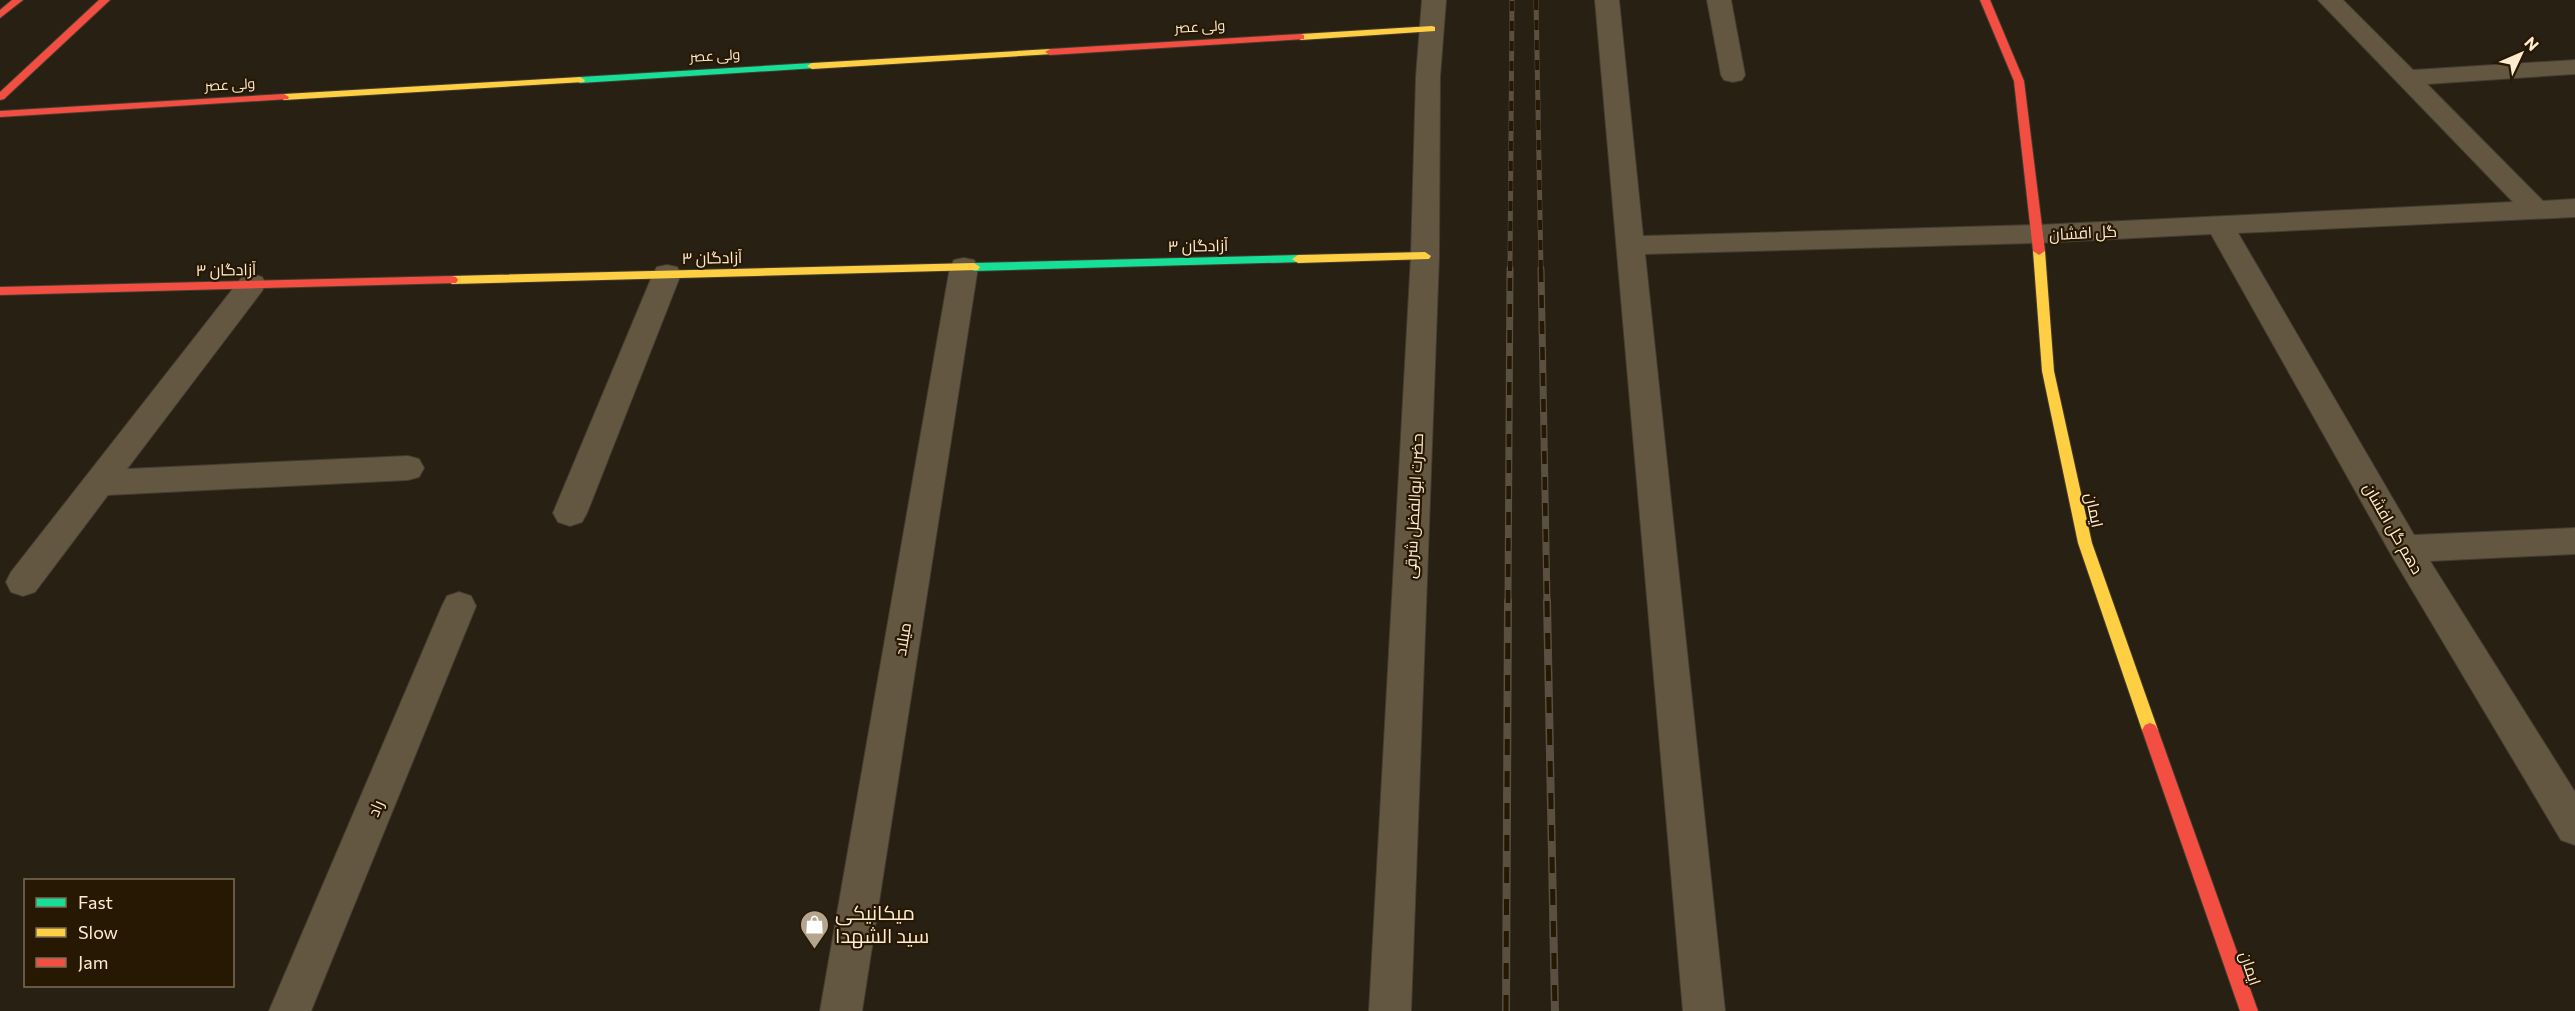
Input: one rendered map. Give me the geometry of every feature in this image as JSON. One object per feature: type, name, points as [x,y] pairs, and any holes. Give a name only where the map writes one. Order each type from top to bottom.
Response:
[{"type":"street","points":[[0,15],[18,0]]},
{"type":"street","points":[[0,97],[105,0]]},
{"type":"street","points":[[1607,0],[1704,1011]]},
{"type":"street","points":[[1719,0],[1733,75]]},
{"type":"street","name":"ایمان","points":[[1985,0],[2019,81],[2038,234],[2048,371],[2085,543],[2249,1011]]},
{"type":"street","points":[[2330,0],[2536,210]]},
{"type":"street","name":"ولی عصر","points":[[0,114],[1433,14]]},
{"type":"street","name":"حضرت ابوالفضل شرقی","points":[[1390,1011],[1425,256],[1428,77],[1433,14]]},
{"type":"street","points":[[2407,78],[2575,67]]},
{"type":"street","name":"گل افشان","points":[[1630,245],[2038,234],[2575,208]]},
{"type":"street","name":"دهم گل افشان","points":[[2220,225],[2405,549],[2575,827]]},
{"type":"street","name":"۳ آزادگان","points":[[0,291],[1425,256]]},
{"type":"street","name":"میلاد","points":[[841,1011],[964,267]]},
{"type":"street","points":[[570,513],[666,274]]},
{"type":"street","points":[[22,582],[252,285]]},
{"type":"street","points":[[99,483],[408,468]]},
{"type":"street","points":[[2405,549],[2575,541]]},
{"type":"street","name":"راد","points":[[290,1011],[459,606]]},
{"type":"railway","points":[[1510,271],[1512,0]]},
{"type":"railway","points":[[1536,0],[1541,271]]},
{"type":"railway","points":[[1508,603],[1510,269]]},
{"type":"railway","points":[[1541,269],[1547,603]]},
{"type":"railway","points":[[1506,1011],[1508,601]]},
{"type":"railway","points":[[1547,601],[1555,1011]]},
{"type":"traffic: fast","points":[[580,80],[812,66]]},
{"type":"traffic: fast","points":[[974,267],[1298,259]]},
{"type":"traffic: slow","points":[[1301,37],[1432,29]]},
{"type":"traffic: slow","points":[[812,66],[1050,52]]},
{"type":"traffic: slow","points":[[284,97],[580,80]]},
{"type":"traffic: slow","points":[[2039,251],[2048,371],[2085,543],[2150,730]]},
{"type":"traffic: slow","points":[[1298,259],[1425,256]]},
{"type":"traffic: slow","points":[[452,280],[974,267]]},
{"type":"traffic: jam","points":[[0,15],[18,0]]},
{"type":"traffic: jam","points":[[0,97],[105,0]]},
{"type":"traffic: jam","points":[[1985,0],[2019,81],[2039,251]]},
{"type":"traffic: jam","points":[[1050,52],[1301,37]]},
{"type":"traffic: jam","points":[[0,114],[284,97]]},
{"type":"traffic: jam","points":[[0,291],[452,280]]},
{"type":"traffic: jam","points":[[2150,730],[2249,1011]]},
{"type":"place","name":"میکانیکی سید الشهدا","points":[[814,950]]}]
